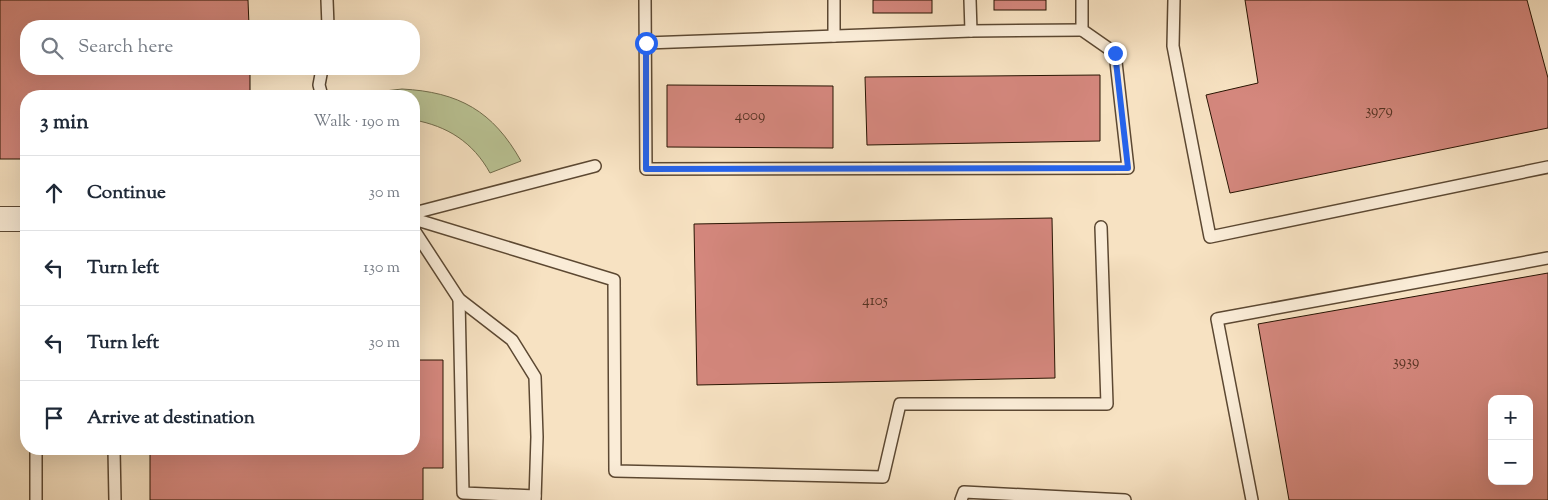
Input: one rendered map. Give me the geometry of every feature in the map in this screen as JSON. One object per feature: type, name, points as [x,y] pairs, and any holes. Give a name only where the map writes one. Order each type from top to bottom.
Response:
[{"type":"street","points":[[0,219],[20,219]]},
{"type":"lane","points":[[327,0],[328,20]]},
{"type":"lane","points":[[645,0],[646,169],[1128,168],[1115,53],[1082,30],[971,31],[646,43]]},
{"type":"lane","points":[[834,0],[834,36]]},
{"type":"lane","points":[[970,0],[971,31]]},
{"type":"lane","points":[[1082,0],[1082,30]]},
{"type":"lane","points":[[1174,0],[1173,46],[1210,237],[1548,167]]},
{"type":"lane","points":[[320,90],[319,85],[321,75]]},
{"type":"lane","points":[[420,211],[595,166]]},
{"type":"lane","points":[[420,221],[614,280],[615,471],[883,477],[900,404],[1107,404],[1101,227]]},
{"type":"lane","points":[[420,239],[459,298],[512,340],[535,377],[538,437],[535,498],[463,493],[459,298]]},
{"type":"lane","points":[[1252,500],[1217,319],[1548,258]]},
{"type":"lane","points":[[36,455],[36,500]]},
{"type":"lane","points":[[114,455],[115,500]]},
{"type":"lane","points":[[961,500],[964,492],[1125,500]]},
{"type":"green space","points":[[420,91],[441,94],[457,100],[472,107],[499,129],[521,161],[490,173],[476,152],[467,144],[448,131],[420,122]]},
{"type":"building","points":[[0,0],[248,0],[249,20],[20,20],[20,75],[250,75],[250,90],[20,90],[20,159],[0,159]]},
{"type":"building","points":[[873,0],[932,0],[932,13],[873,13]]},
{"type":"building","points":[[994,0],[1046,0],[1046,10],[994,10]]},
{"type":"building","points":[[1245,0],[1527,0],[1548,78],[1548,128],[1230,193],[1206,95],[1258,83]]},
{"type":"building","points":[[1100,75],[1100,141],[867,145],[865,77]]},
{"type":"building","points":[[667,85],[833,86],[833,148],[667,147]]},
{"type":"building","points":[[1052,218],[1055,378],[697,385],[694,224]]},
{"type":"building","points":[[1548,273],[1548,500],[1289,500],[1258,324]]},
{"type":"building","points":[[420,360],[443,360],[443,468],[423,468],[423,500],[150,500],[150,455],[420,455]]},
{"type":"route","points":[[646,43],[646,169],[1128,168],[1115,53]]}]
